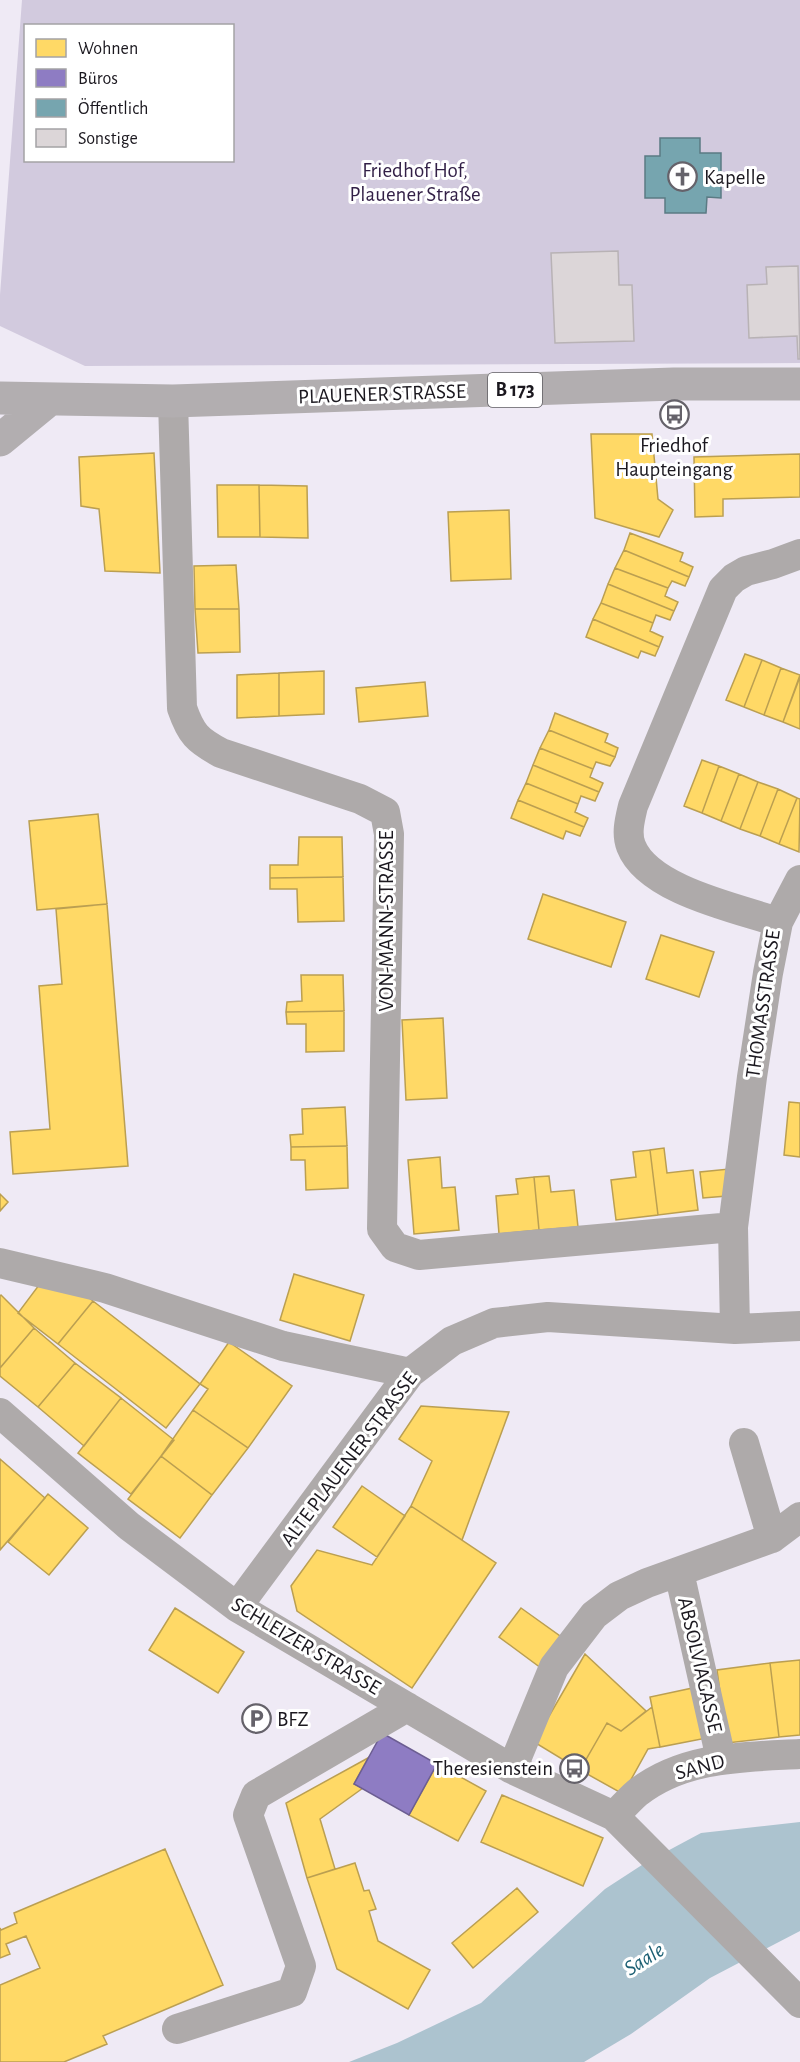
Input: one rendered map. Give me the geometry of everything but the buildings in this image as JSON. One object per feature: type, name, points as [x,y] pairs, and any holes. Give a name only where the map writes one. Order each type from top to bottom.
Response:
[{"type":"main road","name":"PLAUENER STRASSE","points":[[0,398],[173,401],[674,384],[800,384]]},
{"type":"main road","points":[[0,440],[50,399]]},
{"type":"street","name":"VON-MANN-STRASSE","points":[[173,401],[182,708],[188,726],[200,742],[221,753],[360,799],[385,812],[389,834],[382,1228],[395,1247],[419,1256],[734,1227]]},
{"type":"street","name":"THOMASSTRASSE","points":[[735,1329],[734,1227],[756,1054],[778,922],[687,892],[660,880],[640,863],[630,845],[628,825],[633,806],[723,589],[734,578],[746,571],[800,554]]},
{"type":"street","points":[[778,922],[800,880]]},
{"type":"street","points":[[0,1263],[105,1288],[283,1346],[410,1373]]},
{"type":"street","name":"ALTE PLAUENER STRASSE","points":[[237,1607],[410,1373],[452,1341],[494,1323],[548,1317],[735,1329],[800,1326]]},
{"type":"street","name":"SCHLEIZER STRASSE","points":[[0,1413],[129,1526],[237,1607],[512,1769],[614,1816],[790,1993]]},
{"type":"street","points":[[744,1443],[772,1538]]},
{"type":"street","name":"ABSOLVIAGASSE","points":[[512,1769],[554,1667],[594,1615],[619,1596],[772,1538],[800,1517]]},
{"type":"street","name":"ABSOLVIAGASSE","points":[[679,1572],[721,1759]]},
{"type":"street","points":[[177,2029],[291,1992],[301,1966],[248,1815],[256,1795],[407,1707]]},
{"type":"street","name":"SAND","points":[[614,1816],[636,1794],[652,1783],[684,1768],[721,1759],[800,1754]]},
{"type":"green space","name":"Friedhof Hof, Plauener Straße","points":[[22,0],[800,0],[800,363],[85,366],[0,326],[0,295]]},
{"type":"water","name":"Saale","points":[[800,1822],[800,1931],[710,1978],[631,2034],[584,2062],[349,2062],[397,2043],[481,2003],[605,1889],[645,1863],[701,1833]]},
{"type":"place","name":"Kapelle","points":[[683,177]]},
{"type":"place","name":"Friedhof Haupteingang","points":[[674,414]]},
{"type":"place","name":"BFZ","points":[[256,1719]]},
{"type":"place","name":"Theresienstein","points":[[574,1768]]}]
